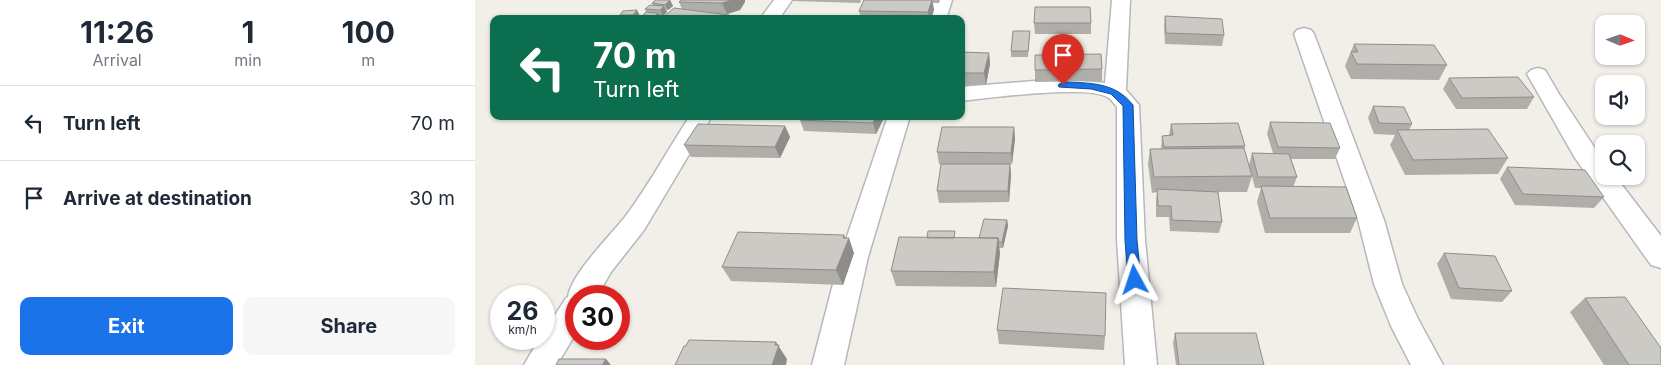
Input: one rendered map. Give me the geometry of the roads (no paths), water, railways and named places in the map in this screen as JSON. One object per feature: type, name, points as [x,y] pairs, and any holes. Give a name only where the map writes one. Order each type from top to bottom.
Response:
[{"type":"street","points":[[772,15],[783,0]]},
{"type":"street","points":[[937,15],[943,0]]},
{"type":"street","points":[[1115,92],[1121,0]]},
{"type":"street","points":[[1304,34],[1371,220],[1388,284],[1406,326],[1427,365]]},
{"type":"street","points":[[1538,74],[1545,92],[1575,134],[1583,152],[1661,257]]},
{"type":"street","points":[[965,94],[1063,85],[1091,86],[1115,92],[1128,105],[1131,240],[1141,365]]},
{"type":"street","points":[[589,285],[601,264],[635,222],[699,120]]},
{"type":"street","points":[[828,365],[853,257],[898,120]]},
{"type":"street","points":[[540,365],[565,325]]}]
